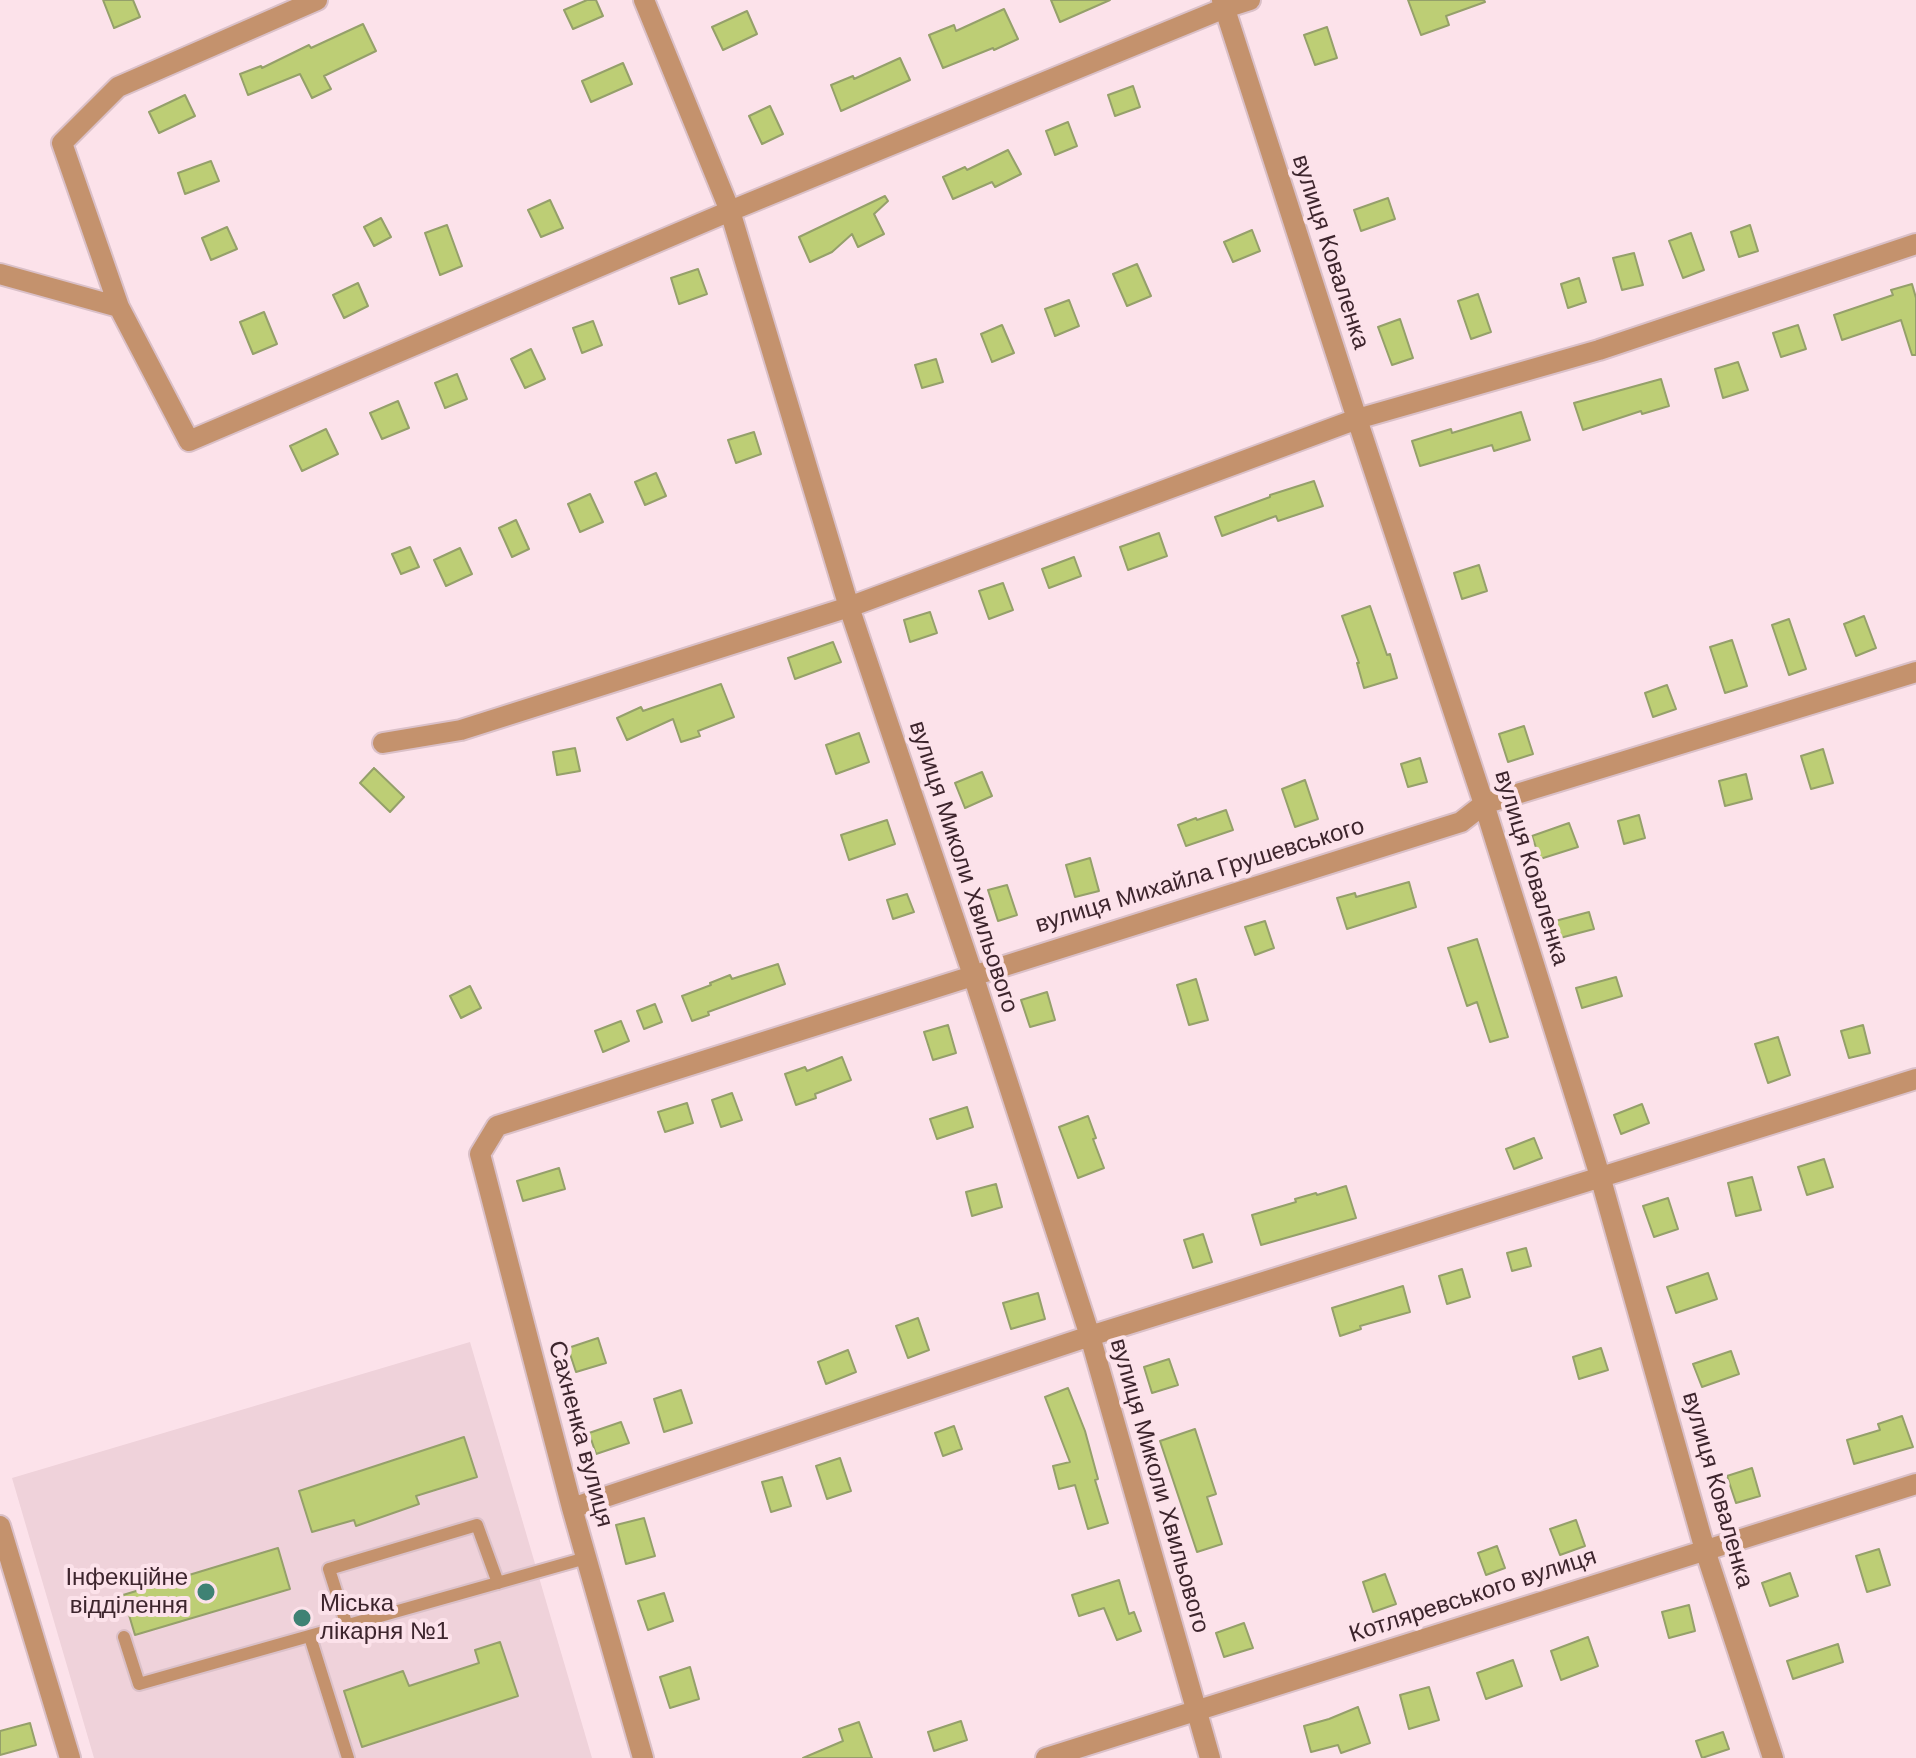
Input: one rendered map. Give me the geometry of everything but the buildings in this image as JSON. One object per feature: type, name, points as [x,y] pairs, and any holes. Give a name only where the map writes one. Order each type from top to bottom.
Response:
[{"type":"street","points":[[317,0],[118,87],[62,143],[119,307],[189,441],[1223,4],[1250,0]]},
{"type":"street","name":"вулиця Миколи Хвильового","points":[[644,0],[730,211],[849,607],[1090,1336],[1210,1758]]},
{"type":"street","name":"вулиця Коваленка","points":[[1223,4],[1484,804],[1600,1176],[1705,1550],[1773,1758]]},
{"type":"street","points":[[383,743],[461,730],[849,607],[1357,419],[1599,350],[1916,244]]},
{"type":"street","points":[[0,274],[119,307]]},
{"type":"street","name":"вулиця Михайла Грушевського","points":[[497,1126],[1461,822],[1484,804],[1916,672]]},
{"type":"street","points":[[572,1508],[1090,1336],[1916,1079]]},
{"type":"street","name":"Сахненка вулиця","points":[[497,1126],[480,1154],[572,1508],[643,1758]]},
{"type":"street","name":"Котляревського вулиця","points":[[1046,1758],[1916,1484]]},
{"type":"street","points":[[0,1526],[70,1758]]},
{"type":"lane","points":[[347,1626],[329,1569],[477,1525],[498,1583]]},
{"type":"lane","points":[[124,1637],[139,1684],[586,1558]]},
{"type":"lane","points":[[310,1637],[348,1758]]},
{"type":"shaded area","name":"Міська лікарня №1","points":[[470,1342],[592,1758],[94,1758],[12,1478]]},
{"type":"place","name":"Інфекційне відділення","points":[[206,1592]]},
{"type":"place","name":"Міська лікарня №1","points":[[302,1618]]}]
